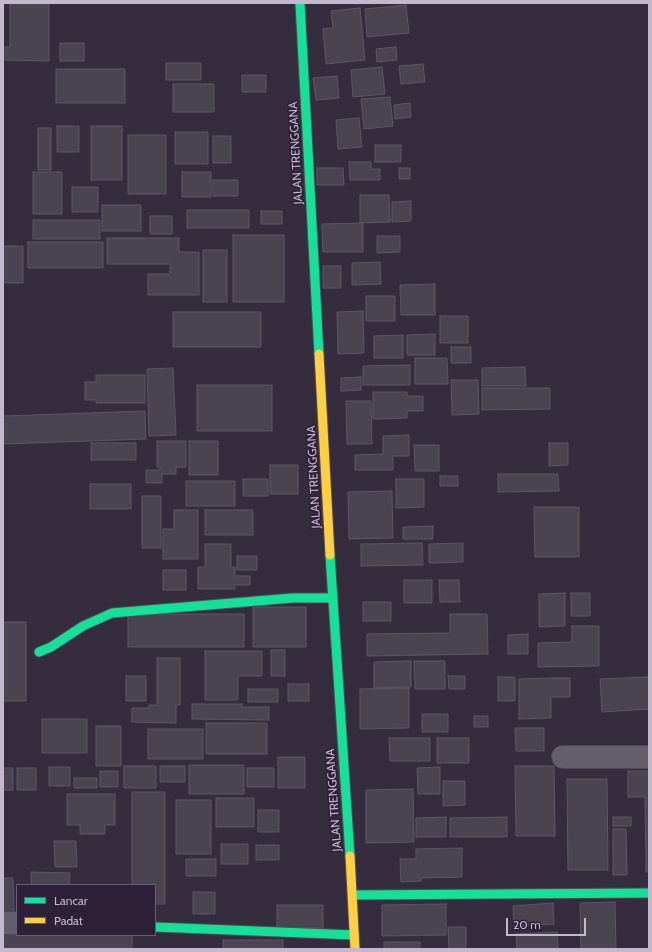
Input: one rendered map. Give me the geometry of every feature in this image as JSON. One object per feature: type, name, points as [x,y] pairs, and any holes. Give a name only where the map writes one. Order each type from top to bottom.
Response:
[{"type":"main road","name":"JALAN TRENGGANA","points":[[300,3],[332,598],[353,895],[355,949]]},
{"type":"main road","points":[[39,652],[50,647],[83,626],[112,613],[126,610],[293,598],[332,598]]},
{"type":"main road","points":[[353,895],[649,893]]},
{"type":"main road","points":[[156,927],[354,935]]},
{"type":"street","points":[[563,757],[649,757]]},
{"type":"street","points":[[3,923],[16,923]]},
{"type":"building","points":[[10,3],[49,3],[49,61],[3,60],[3,47],[10,47]]},
{"type":"building","points":[[406,5],[409,33],[367,37],[365,9]]},
{"type":"building","points":[[360,8],[365,60],[326,64],[323,29],[333,28],[331,11]]},
{"type":"building","points":[[60,43],[84,43],[84,61],[60,61]]},
{"type":"building","points":[[396,47],[397,60],[377,62],[376,49]]},
{"type":"building","points":[[166,63],[201,63],[201,80],[166,80]]},
{"type":"building","points":[[423,64],[425,82],[401,84],[399,66]]},
{"type":"building","points":[[382,67],[385,94],[353,97],[351,70]]},
{"type":"building","points":[[56,69],[125,69],[125,103],[56,103]]},
{"type":"building","points":[[242,75],[266,75],[266,92],[242,92]]},
{"type":"building","points":[[337,76],[339,98],[316,100],[313,78]]},
{"type":"building","points":[[173,84],[214,84],[214,112],[173,112]]},
{"type":"building","points":[[390,97],[393,126],[364,129],[361,99]]},
{"type":"building","points":[[410,103],[411,117],[395,119],[394,105]]},
{"type":"building","points":[[359,118],[362,147],[338,149],[336,120]]},
{"type":"building","points":[[57,126],[79,126],[79,152],[57,152]]},
{"type":"building","points":[[91,126],[122,126],[122,180],[91,180]]},
{"type":"building","points":[[38,128],[51,128],[51,170],[38,170]]},
{"type":"building","points":[[175,132],[208,132],[208,164],[175,164]]},
{"type":"building","points":[[128,135],[166,135],[166,194],[128,194]]},
{"type":"building","points":[[213,136],[231,136],[231,163],[213,163]]},
{"type":"building","points":[[375,145],[401,145],[401,162],[375,162]]},
{"type":"building","points":[[349,162],[371,162],[371,169],[380,169],[380,180],[350,180]]},
{"type":"building","points":[[317,168],[343,168],[344,185],[317,185]]},
{"type":"building","points":[[399,168],[410,168],[410,179],[399,179]]},
{"type":"building","points":[[33,172],[62,172],[62,214],[33,214]]},
{"type":"building","points":[[182,172],[211,172],[211,197],[182,197]]},
{"type":"building","points":[[213,180],[238,180],[238,196],[213,196]]},
{"type":"building","points":[[72,187],[98,187],[98,212],[72,212]]},
{"type":"building","points":[[360,195],[389,195],[390,222],[360,223]]},
{"type":"building","points":[[411,201],[411,221],[392,222],[392,202]]},
{"type":"building","points":[[102,205],[141,205],[141,231],[102,231]]},
{"type":"building","points":[[187,210],[249,210],[249,228],[187,228]]},
{"type":"building","points":[[261,211],[282,211],[282,224],[261,224]]},
{"type":"building","points":[[150,216],[172,216],[172,234],[150,234]]},
{"type":"building","points":[[33,220],[100,220],[100,239],[33,239]]},
{"type":"building","points":[[363,223],[363,252],[323,252],[322,224]]},
{"type":"building","points":[[233,235],[284,235],[284,302],[233,302]]},
{"type":"building","points":[[377,236],[400,236],[400,252],[377,253]]},
{"type":"building","points":[[107,238],[179,238],[179,252],[199,252],[199,295],[148,295],[148,274],[170,274],[170,264],[107,264]]},
{"type":"building","points":[[28,242],[103,242],[103,268],[28,268]]},
{"type":"building","points":[[3,246],[23,246],[23,283],[3,283]]},
{"type":"building","points":[[203,250],[227,250],[227,302],[203,302]]},
{"type":"building","points":[[380,262],[381,284],[352,285],[352,263]]},
{"type":"building","points":[[323,266],[341,266],[341,288],[323,288]]},
{"type":"building","points":[[435,284],[435,315],[401,315],[400,285]]},
{"type":"building","points":[[366,296],[395,296],[395,321],[366,321]]},
{"type":"building","points":[[363,311],[364,353],[338,354],[337,312]]},
{"type":"building","points":[[173,312],[261,312],[261,347],[173,347]]},
{"type":"building","points":[[440,316],[468,316],[468,343],[440,343]]},
{"type":"building","points":[[435,334],[435,355],[407,355],[407,335]]},
{"type":"building","points":[[403,335],[403,358],[374,358],[374,336]]},
{"type":"building","points":[[451,347],[471,347],[471,363],[451,363]]},
{"type":"building","points":[[415,358],[447,358],[448,384],[415,384]]},
{"type":"building","points":[[410,365],[410,385],[363,385],[363,366]]},
{"type":"building","points":[[525,367],[526,386],[482,386],[482,368]]},
{"type":"building","points":[[173,368],[176,435],[149,436],[147,369]]},
{"type":"building","points":[[96,375],[145,375],[145,403],[96,403],[96,400],[85,400],[85,382],[96,382]]},
{"type":"building","points":[[361,377],[361,390],[341,391],[341,378]]},
{"type":"building","points":[[451,380],[478,380],[479,414],[452,415]]},
{"type":"building","points":[[197,385],[272,385],[272,431],[197,431]]},
{"type":"building","points":[[482,388],[550,388],[550,409],[482,410]]},
{"type":"building","points":[[373,392],[407,392],[407,396],[423,396],[423,411],[407,411],[407,418],[373,419]]},
{"type":"building","points":[[346,401],[371,401],[372,444],[347,444]]},
{"type":"building","points":[[145,411],[146,439],[3,444],[3,416]]},
{"type":"building","points":[[409,435],[409,456],[393,456],[393,470],[355,470],[355,455],[383,454],[383,436]]},
{"type":"building","points":[[157,441],[186,441],[186,467],[176,467],[176,474],[162,474],[162,483],[146,483],[146,470],[160,470],[160,467],[157,467]]},
{"type":"building","points":[[189,441],[218,441],[218,475],[189,475]]},
{"type":"building","points":[[91,443],[136,443],[136,460],[91,460]]},
{"type":"building","points":[[549,443],[568,443],[568,465],[549,466]]},
{"type":"building","points":[[414,445],[439,445],[439,471],[415,471]]},
{"type":"building","points":[[270,465],[298,465],[298,494],[270,494]]},
{"type":"building","points":[[498,474],[558,474],[559,491],[498,492]]},
{"type":"building","points":[[440,476],[458,476],[458,486],[440,486]]},
{"type":"building","points":[[243,479],[268,479],[268,496],[243,496]]},
{"type":"building","points":[[396,479],[424,479],[424,507],[396,508]]},
{"type":"building","points":[[186,481],[235,481],[235,506],[186,506]]},
{"type":"building","points":[[90,484],[131,484],[131,509],[90,509]]},
{"type":"building","points":[[392,491],[393,538],[349,539],[348,492]]},
{"type":"building","points":[[142,496],[161,496],[161,548],[142,548]]},
{"type":"building","points":[[534,507],[579,507],[579,557],[535,557]]},
{"type":"building","points":[[174,510],[198,510],[198,559],[163,559],[163,529],[174,529]]},
{"type":"building","points":[[205,510],[253,510],[253,535],[205,535]]},
{"type":"building","points":[[433,526],[433,539],[403,539],[403,527]]},
{"type":"building","points":[[422,543],[423,565],[361,566],[361,544]]},
{"type":"building","points":[[463,543],[463,562],[429,563],[429,544]]},
{"type":"building","points":[[205,544],[231,544],[231,567],[235,567],[235,576],[250,576],[250,585],[235,585],[235,589],[198,589],[198,567],[205,567]]},
{"type":"building","points":[[237,556],[257,556],[257,570],[237,570]]},
{"type":"building","points":[[163,570],[186,570],[186,590],[163,590]]},
{"type":"building","points":[[404,580],[432,580],[432,603],[404,603]]},
{"type":"building","points":[[439,580],[459,580],[460,602],[440,602]]},
{"type":"building","points":[[565,593],[565,626],[539,627],[539,594]]},
{"type":"building","points":[[571,593],[590,593],[590,616],[571,616]]},
{"type":"building","points":[[363,602],[391,602],[391,621],[363,621]]},
{"type":"building","points":[[253,607],[306,607],[306,647],[253,647]]},
{"type":"building","points":[[128,614],[244,614],[244,647],[128,647]]},
{"type":"building","points":[[450,614],[487,614],[488,654],[367,656],[367,634],[450,633]]},
{"type":"building","points":[[3,622],[26,622],[26,701],[3,701]]},
{"type":"building","points":[[572,626],[599,626],[599,666],[538,667],[538,643],[572,642]]},
{"type":"building","points":[[528,634],[528,654],[508,654],[508,635]]},
{"type":"building","points":[[271,650],[285,650],[285,676],[271,676]]},
{"type":"building","points":[[205,651],[262,651],[262,676],[238,676],[238,700],[205,700]]},
{"type":"building","points":[[157,658],[180,658],[180,705],[176,705],[176,723],[132,722],[132,708],[149,708],[149,705],[157,705]]},
{"type":"building","points":[[411,661],[411,687],[374,688],[374,662]]},
{"type":"building","points":[[414,661],[445,661],[445,689],[415,689]]},
{"type":"building","points":[[126,676],[146,676],[146,701],[126,701]]},
{"type":"building","points":[[448,676],[465,676],[465,689],[449,689]]},
{"type":"building","points":[[498,677],[515,677],[515,701],[498,701]]},
{"type":"building","points":[[649,677],[649,709],[602,712],[600,679]]},
{"type":"building","points":[[570,678],[570,697],[551,697],[551,718],[519,719],[519,679]]},
{"type":"building","points":[[288,684],[309,684],[309,701],[288,701]]},
{"type":"building","points":[[409,688],[409,728],[360,729],[360,689]]},
{"type":"building","points":[[248,689],[278,689],[278,702],[248,702]]},
{"type":"building","points":[[192,704],[242,704],[242,707],[269,707],[269,720],[192,719]]},
{"type":"building","points":[[422,714],[448,714],[448,732],[422,732]]},
{"type":"building","points":[[474,716],[488,716],[488,727],[474,727]]},
{"type":"building","points":[[42,719],[87,719],[87,753],[42,753]]},
{"type":"building","points":[[206,723],[267,723],[267,754],[206,754]]},
{"type":"building","points":[[96,726],[121,726],[121,766],[96,766]]},
{"type":"building","points":[[515,728],[544,728],[544,751],[516,751]]},
{"type":"building","points":[[148,729],[203,729],[203,759],[148,759]]},
{"type":"building","points":[[389,738],[430,738],[430,761],[390,761]]},
{"type":"building","points":[[437,738],[469,738],[469,763],[437,763]]},
{"type":"building","points":[[278,757],[305,757],[305,788],[278,788]]},
{"type":"building","points":[[189,765],[244,765],[244,794],[189,794]]},
{"type":"building","points":[[124,766],[156,766],[156,788],[124,788]]},
{"type":"building","points":[[160,766],[185,766],[185,782],[160,782]]},
{"type":"building","points":[[515,766],[554,766],[555,836],[516,836]]},
{"type":"building","points":[[49,767],[70,767],[70,786],[49,786]]},
{"type":"building","points":[[440,767],[440,794],[418,794],[417,768]]},
{"type":"building","points":[[3,768],[13,768],[13,790],[3,790]]},
{"type":"building","points":[[17,768],[36,768],[36,790],[17,790]]},
{"type":"building","points":[[247,768],[274,768],[274,787],[247,787]]},
{"type":"building","points":[[100,771],[118,771],[118,787],[100,787]]},
{"type":"building","points":[[628,771],[649,771],[649,872],[646,872],[645,797],[628,797]]},
{"type":"building","points":[[74,778],[97,778],[97,788],[74,788]]},
{"type":"building","points":[[567,779],[607,779],[608,870],[568,870]]},
{"type":"building","points":[[443,781],[465,781],[465,805],[443,806]]},
{"type":"building","points":[[413,789],[414,842],[366,843],[366,790]]},
{"type":"building","points":[[132,792],[165,792],[165,904],[156,904],[156,884],[132,884]]},
{"type":"building","points":[[67,794],[115,794],[115,825],[105,825],[105,834],[80,834],[80,825],[67,825]]},
{"type":"building","points":[[216,798],[254,798],[254,827],[216,827]]},
{"type":"building","points":[[176,800],[211,800],[211,854],[176,854]]},
{"type":"building","points":[[258,810],[279,810],[279,832],[258,832]]},
{"type":"building","points":[[446,817],[446,837],[416,837],[416,818]]},
{"type":"building","points":[[507,817],[507,837],[450,837],[450,818]]},
{"type":"building","points":[[613,817],[631,817],[631,826],[613,826]]},
{"type":"building","points":[[613,829],[626,829],[627,875],[613,875]]},
{"type":"building","points":[[54,841],[76,841],[77,867],[55,867]]},
{"type":"building","points":[[221,844],[248,844],[248,864],[221,864]]},
{"type":"building","points":[[256,845],[279,845],[279,860],[256,860]]},
{"type":"building","points":[[462,848],[462,877],[421,878],[421,881],[401,882],[400,859],[416,859],[416,849]]},
{"type":"building","points":[[186,859],[216,859],[216,876],[186,876]]},
{"type":"building","points":[[31,872],[70,873],[69,884],[31,884]]},
{"type":"building","points":[[3,878],[13,878],[14,915],[3,915]]},
{"type":"building","points":[[193,892],[215,892],[215,914],[193,914]]},
{"type":"building","points":[[615,902],[616,949],[581,949],[580,903]]},
{"type":"building","points":[[553,903],[554,924],[514,926],[513,906]]},
{"type":"building","points":[[446,904],[446,935],[382,936],[382,905]]},
{"type":"building","points":[[277,905],[323,905],[323,928],[277,928]]},
{"type":"building","points":[[448,927],[466,927],[466,949],[449,949]]},
{"type":"building","points":[[3,931],[16,931],[16,936],[132,936],[132,949],[3,949]]},
{"type":"building","points":[[557,932],[558,949],[517,949],[516,934]]},
{"type":"building","points":[[223,940],[283,940],[283,949],[223,949]]},
{"type":"building","points":[[384,942],[420,942],[420,949],[384,949]]},
{"type":"traffic: fast","points":[[300,3],[319,354]]},
{"type":"traffic: fast","points":[[330,555],[350,856]]},
{"type":"traffic: fast","points":[[39,652],[51,647],[83,626],[112,613],[293,598],[332,598]]},
{"type":"traffic: fast","points":[[353,895],[649,893]]},
{"type":"traffic: fast","points":[[156,927],[354,935]]},
{"type":"traffic: slow","points":[[319,354],[330,555]]},
{"type":"traffic: slow","points":[[350,856],[355,949]]}]
